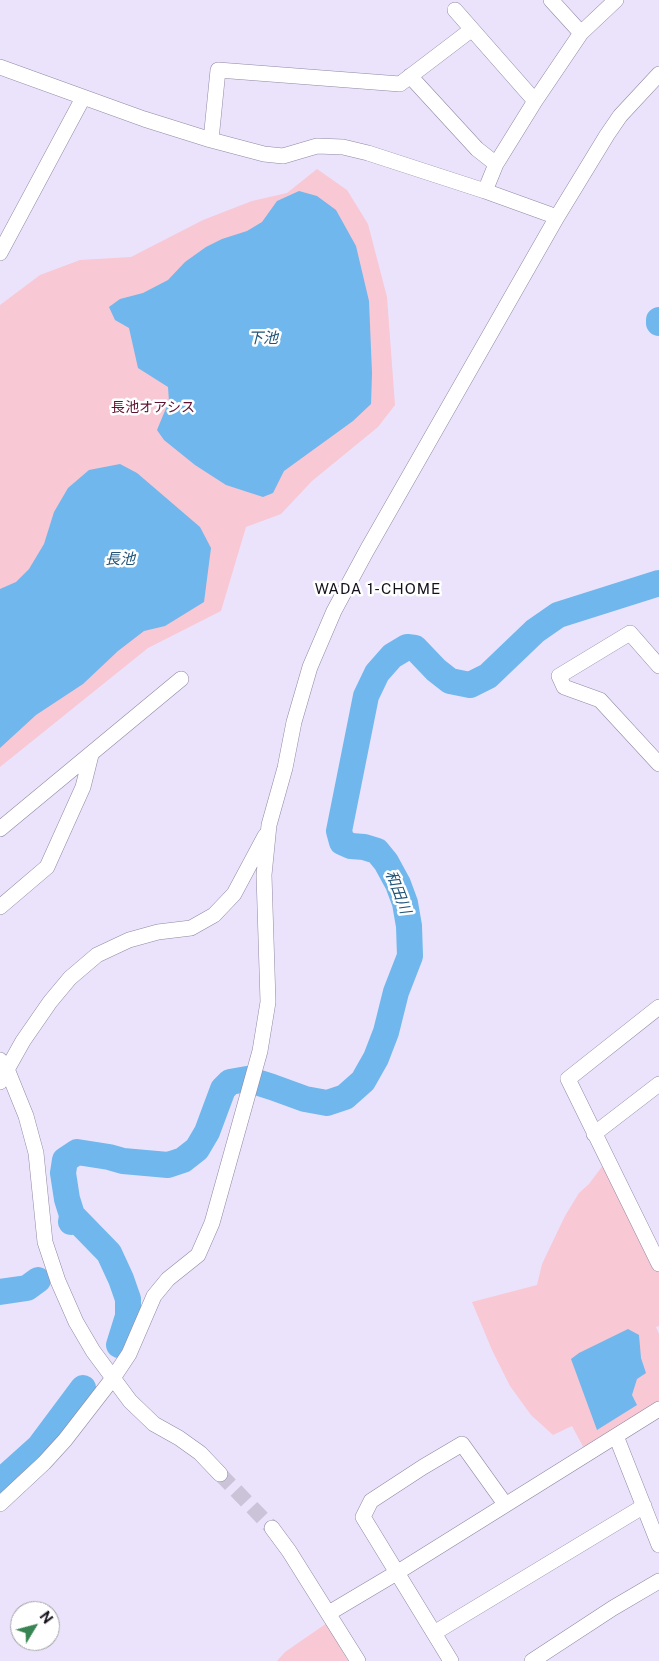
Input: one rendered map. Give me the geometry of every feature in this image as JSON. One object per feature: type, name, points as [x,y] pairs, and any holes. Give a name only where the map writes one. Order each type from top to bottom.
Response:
[{"type":"street","points":[[551,0],[581,33]]},
{"type":"street","points":[[484,191],[496,164],[535,101],[581,33],[616,0]]},
{"type":"street","points":[[455,10],[535,101]]},
{"type":"street","points":[[211,140],[218,70],[400,84],[471,30]]},
{"type":"street","points":[[0,67],[83,98],[211,140],[264,154],[283,156],[317,146],[343,147],[368,153],[556,216]]},
{"type":"street","points":[[0,1504],[44,1463],[113,1378],[130,1354],[154,1296],[168,1279],[198,1255],[212,1223],[260,1051],[268,1002],[264,875],[270,825],[301,696],[310,667],[334,611],[556,216],[606,135],[620,116],[659,74]]},
{"type":"street","points":[[410,76],[477,149],[496,164]]},
{"type":"street","points":[[0,253],[83,98]]},
{"type":"street","points":[[659,666],[630,634],[559,676],[564,687],[600,700],[659,764]]},
{"type":"street","points":[[0,829],[180,679]]},
{"type":"street","points":[[0,907],[47,867],[83,787],[91,755]]},
{"type":"street","points":[[220,1474],[200,1453],[154,1424],[130,1401],[93,1351],[76,1322],[58,1281],[45,1242],[36,1153],[26,1116],[2,1070],[50,1002],[70,978],[96,955],[129,940],[158,932],[191,928],[214,915],[234,894],[270,825]]},
{"type":"street","points":[[659,1007],[568,1079],[659,1264]]},
{"type":"street","points":[[594,1134],[657,1090]]},
{"type":"street","points":[[329,1613],[659,1410]]},
{"type":"street","points":[[616,1436],[659,1545]]},
{"type":"street","points":[[451,1661],[363,1517],[371,1501],[462,1444],[506,1504]]},
{"type":"street","points":[[434,1634],[644,1506]]},
{"type":"street","points":[[272,1528],[289,1551],[358,1661]]},
{"type":"street","points":[[532,1661],[659,1581]]},
{"type":"green space","name":"長池オアシス","points":[[317,169],[347,190],[368,224],[387,297],[395,405],[378,427],[312,481],[281,514],[246,527],[221,611],[148,648],[0,767],[0,305],[40,275],[80,260],[131,257],[203,220],[252,201],[287,193]]},
{"type":"green space","points":[[607,1160],[659,1264],[659,1326],[656,1327],[659,1334],[659,1409],[587,1454],[572,1426],[553,1435],[531,1415],[510,1386],[492,1350],[472,1302],[537,1285],[542,1264],[565,1216],[579,1193],[589,1184]]},
{"type":"green space","points":[[327,1623],[348,1661],[277,1661],[285,1652]]},
{"type":"water","name":"下池","points":[[299,191],[317,196],[336,210],[356,246],[369,301],[372,373],[371,404],[353,421],[284,471],[273,493],[263,497],[226,485],[195,465],[164,440],[157,430],[169,401],[168,387],[138,368],[129,328],[115,320],[109,307],[120,299],[143,293],[168,280],[185,262],[206,247],[222,239],[247,231],[262,222],[277,201]]},
{"type":"water","name":"長池","points":[[120,464],[137,473],[200,527],[211,548],[204,602],[165,626],[144,631],[118,651],[83,684],[36,715],[0,748],[0,589],[16,582],[29,569],[44,544],[54,512],[68,488],[89,470]]},
{"type":"water","points":[[628,1329],[639,1335],[641,1358],[646,1373],[637,1379],[632,1395],[637,1405],[597,1430],[571,1359],[579,1353]]},
{"type":"waterway","name":"和田川","points":[[71,1222],[72,1215],[67,1199],[63,1173],[65,1160],[77,1152],[123,1161],[168,1165],[183,1160],[197,1149],[207,1132],[223,1089],[230,1082],[247,1079],[305,1099],[327,1103],[345,1097],[363,1081],[376,1058],[386,1032],[396,992],[410,956],[409,926],[405,903],[398,884],[386,862],[377,851],[351,846],[342,842],[339,831],[366,696],[377,673],[392,656],[407,647],[415,648],[436,670],[450,681],[470,685],[488,676],[535,631],[558,615],[659,583]]},
{"type":"waterway","points":[[72,1215],[109,1253],[121,1279],[128,1299],[128,1316],[119,1345]]},
{"type":"waterway","name":"和田川","points":[[0,1292],[27,1288],[38,1280]]},
{"type":"waterway","points":[[0,1482],[39,1447],[83,1388]]},
{"type":"tunnel","points":[[220,1474],[272,1528]]},
{"type":"district","name":"WADA 1-CHOME","points":[[378,589]]}]
